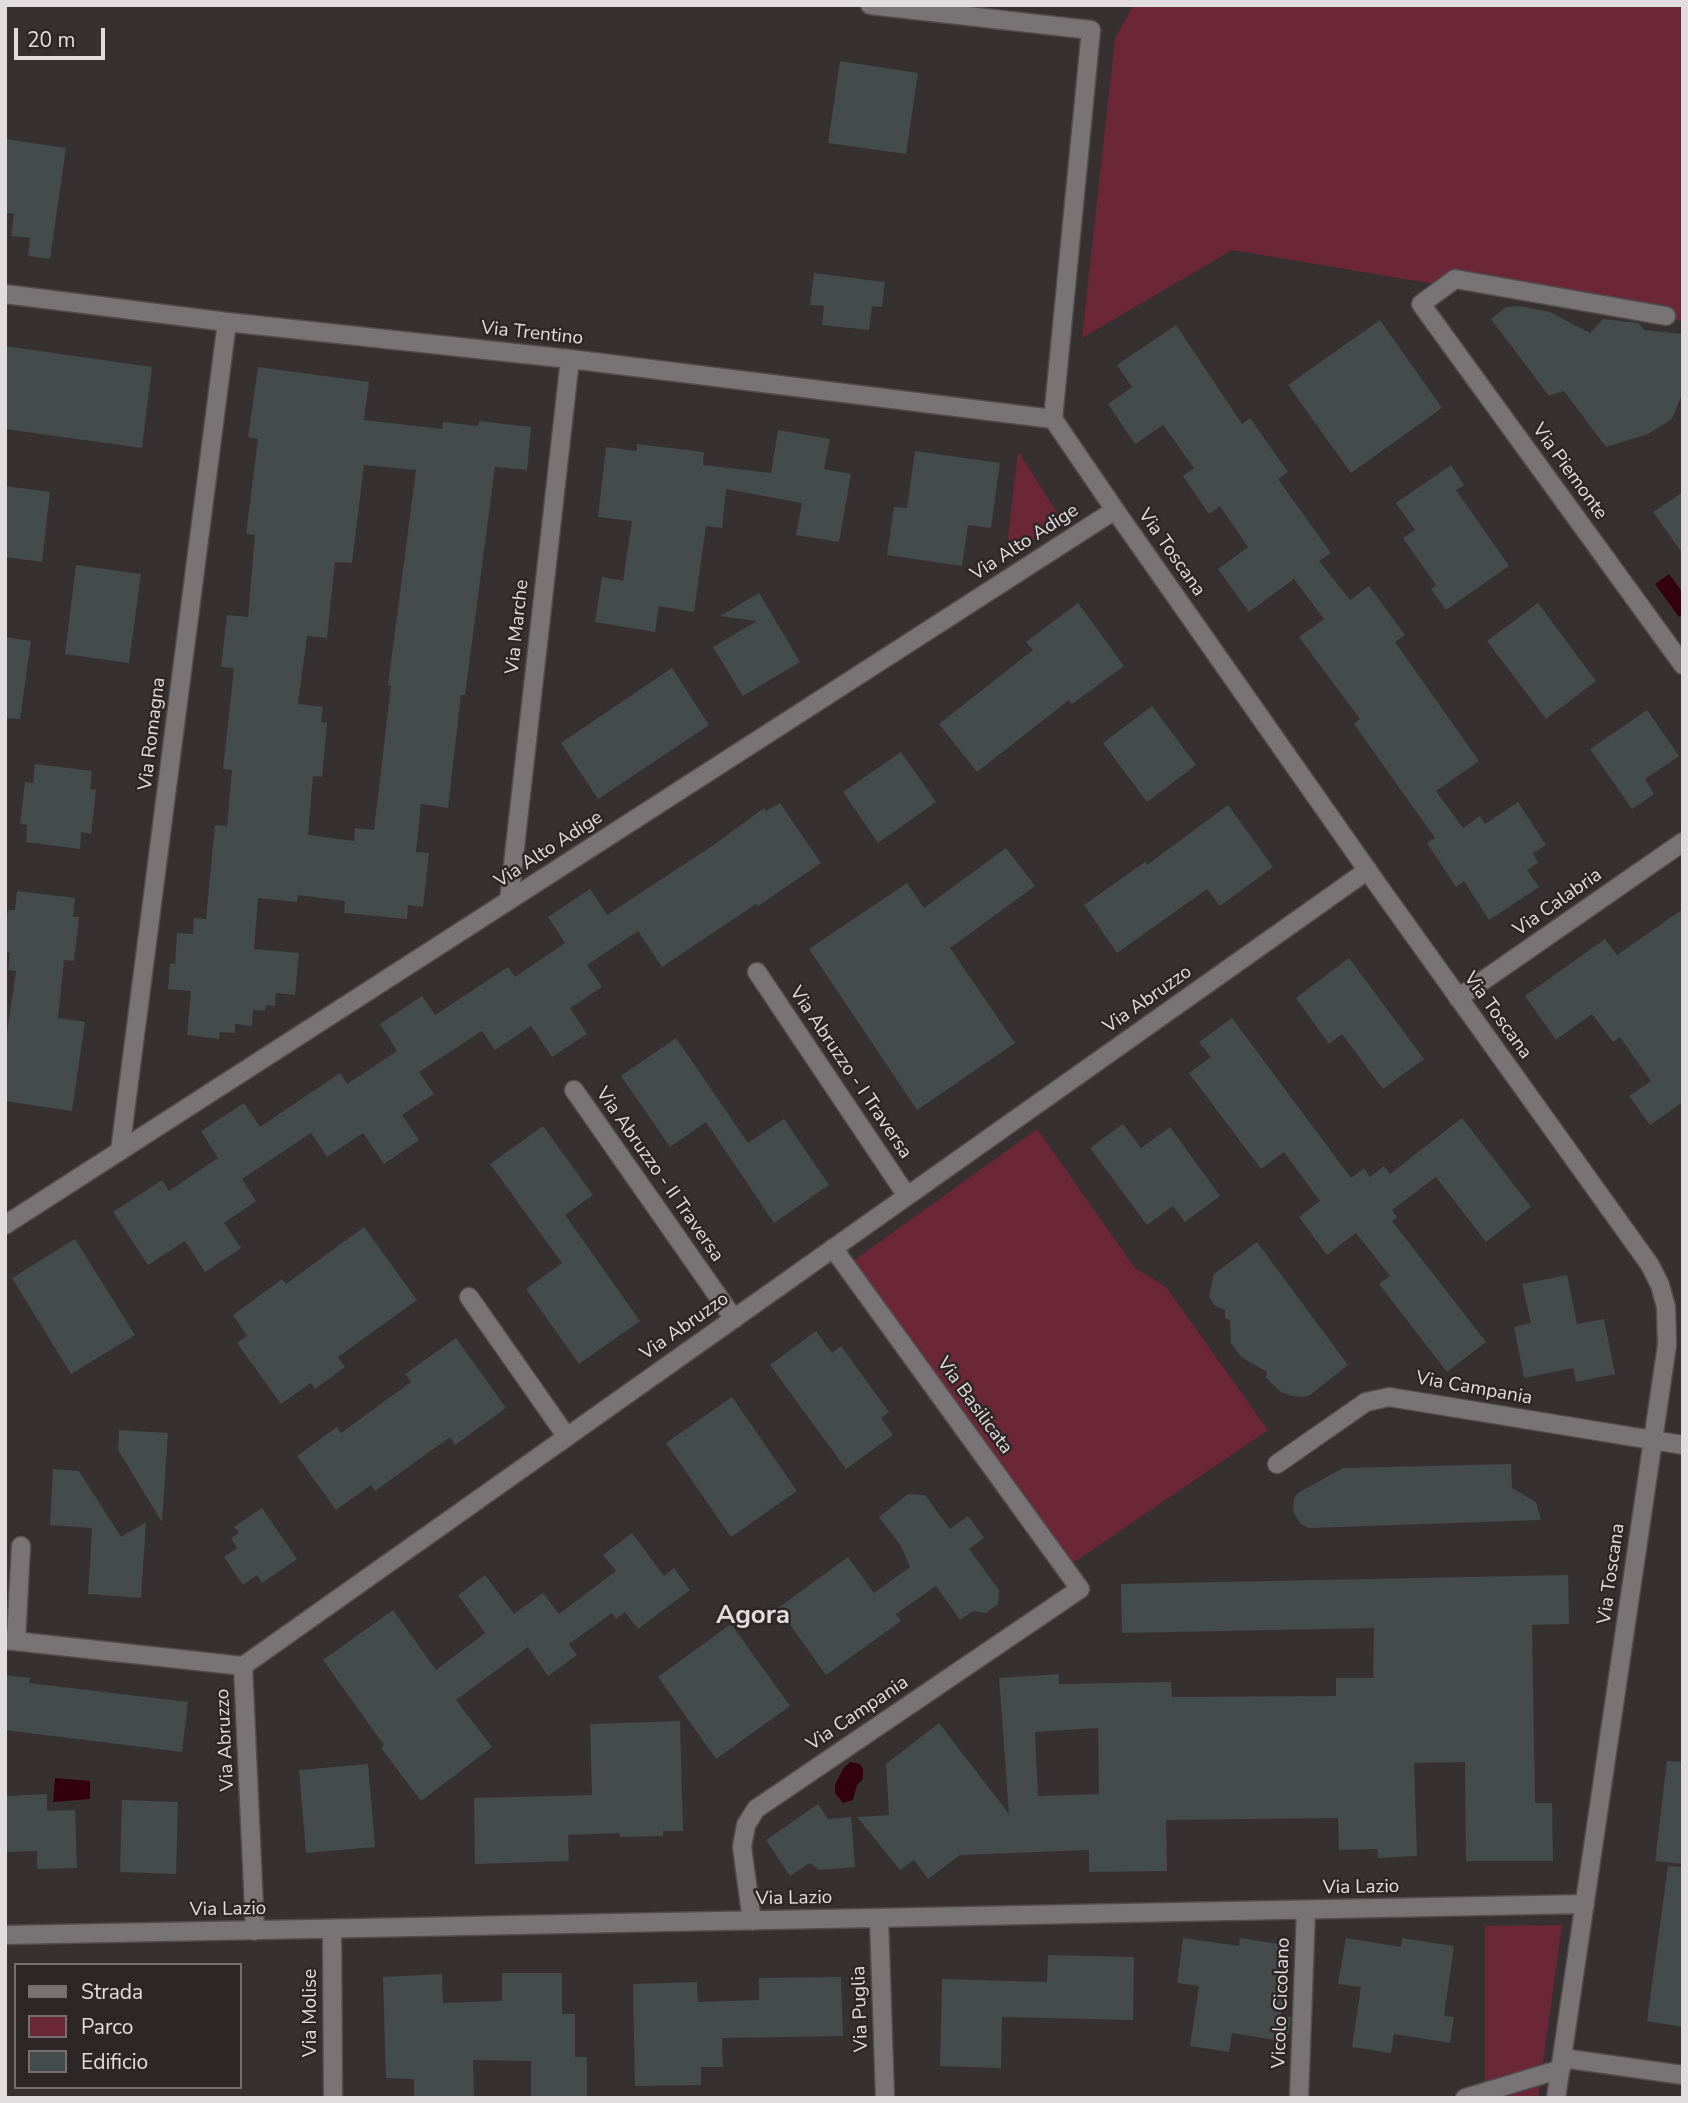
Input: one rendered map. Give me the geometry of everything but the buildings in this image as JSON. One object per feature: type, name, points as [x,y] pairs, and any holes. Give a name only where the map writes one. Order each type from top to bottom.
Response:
[{"type":"street","points":[[870,5],[1091,30],[1053,419]]},
{"type":"street","name":"Via Piemonte","points":[[1666,316],[1455,279],[1421,304],[1683,666]]},
{"type":"street","name":"Via Trentino","points":[[5,294],[227,322],[569,359],[1053,419]]},
{"type":"street","name":"Via Romagna","points":[[120,1151],[227,322]]},
{"type":"street","name":"Via Marche","points":[[509,900],[569,359]]},
{"type":"street","name":"Via Toscana","points":[[1053,419],[1458,998],[1650,1265],[1660,1285],[1666,1307],[1667,1334],[1556,2098]]},
{"type":"street","name":"Via Alto Adige","points":[[5,1225],[1115,510]]},
{"type":"street","name":"Via Calabria","points":[[1458,998],[1683,842]]},
{"type":"street","name":"Via Abruzzo","points":[[255,1931],[243,1666],[1368,870]]},
{"type":"street","name":"Via Abruzzo - I Traversa","points":[[757,972],[907,1196]]},
{"type":"street","name":"Via Abruzzo - II Traversa","points":[[574,1090],[734,1319]]},
{"type":"street","name":"Via Basilicata","points":[[833,1248],[1080,1589]]},
{"type":"street","points":[[469,1297],[568,1437]]},
{"type":"street","name":"Via Campania","points":[[1277,1464],[1366,1402],[1389,1397],[1683,1445]]},
{"type":"street","points":[[21,1546],[11,1640],[243,1666]]},
{"type":"street","name":"Via Campania","points":[[752,1921],[742,1847],[746,1825],[756,1809],[1080,1589]]},
{"type":"street","name":"Via Lazio","points":[[5,1936],[1585,1904]]},
{"type":"street","name":"Vicolo Cicolano","points":[[1301,2098],[1306,1910]]},
{"type":"street","name":"Via Puglia","points":[[879,1918],[885,2098]]},
{"type":"street","name":"Via Molise","points":[[332,1929],[333,2098]]},
{"type":"street","points":[[1465,2098],[1561,2064],[1683,2075]]},
{"type":"green space","points":[[1133,5],[1683,5],[1683,321],[1232,250],[1082,338],[1115,39]]},
{"type":"green space","points":[[1018,451],[1063,522],[1006,555]]},
{"type":"green space","points":[[1037,1129],[1135,1268],[1166,1287],[1268,1430],[1073,1563],[853,1261]]},
{"type":"green space","points":[[1562,1925],[1538,2098],[1485,2098],[1485,1926]]},
{"type":"shaded area","points":[[1669,574],[1683,593],[1683,614],[1679,617],[1655,584]]},
{"type":"shaded area","points":[[850,1762],[860,1764],[863,1779],[857,1785],[853,1800],[843,1803],[835,1793],[835,1785]]},
{"type":"shaded area","points":[[55,1778],[90,1781],[90,1799],[53,1802]]},
{"type":"district","name":"Agora","points":[[753,1617]]}]
